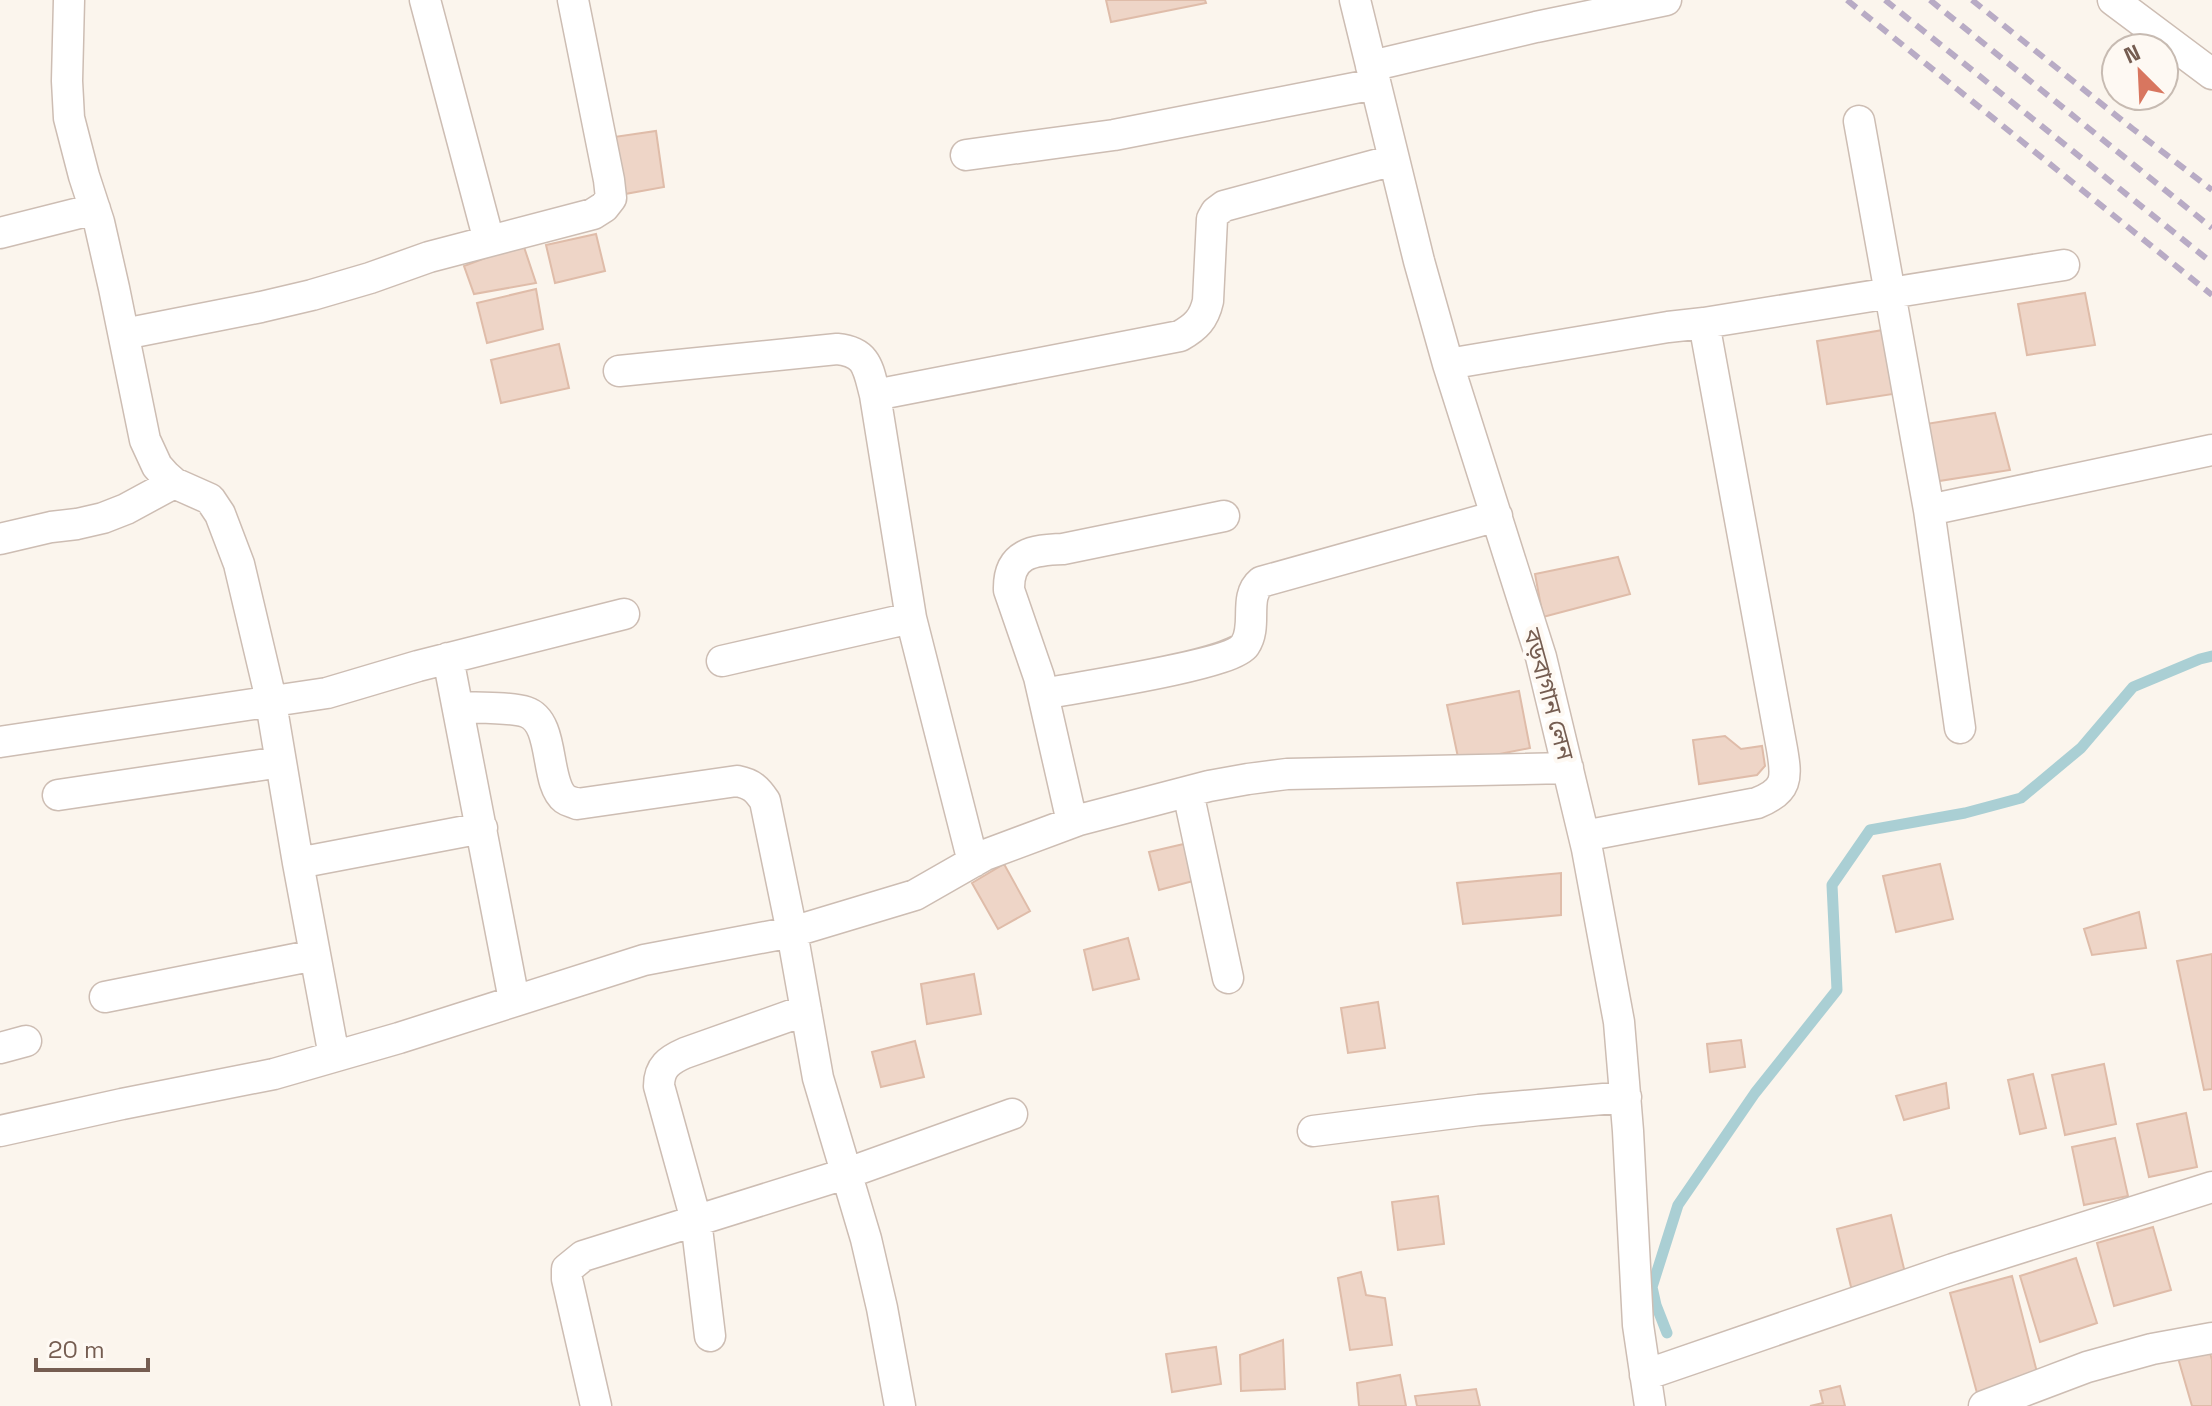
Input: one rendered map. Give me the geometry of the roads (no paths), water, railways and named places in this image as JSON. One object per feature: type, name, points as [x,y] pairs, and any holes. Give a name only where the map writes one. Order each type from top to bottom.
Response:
[{"type":"street","points":[[69,0],[69,118],[95,209],[145,440],[157,466],[165,475],[174,483],[210,499],[220,514],[239,564],[271,702],[334,1056]]},
{"type":"street","points":[[425,0],[489,241]]},
{"type":"street","points":[[124,334],[312,295],[429,257],[593,214],[604,207],[611,198],[609,180],[573,0]]},
{"type":"street","name":"বড়বাগান লেন","points":[[1355,0],[1448,364],[1541,657],[1584,836],[1619,1022],[1637,1311],[1650,1406]]},
{"type":"street","points":[[966,155],[1114,135],[1373,75],[1536,27],[1666,0]]},
{"type":"street","points":[[2113,0],[2212,74]]},
{"type":"street","points":[[1859,121],[1929,510],[1960,728]]},
{"type":"street","points":[[875,395],[1180,336],[1191,330],[1205,313],[1212,219],[1216,212],[1224,206],[1394,160]]},
{"type":"street","points":[[0,233],[95,209]]},
{"type":"street","points":[[1448,364],[2064,265]]},
{"type":"street","points":[[1584,836],[1757,803],[1771,798],[1783,787],[1786,770],[1704,323]]},
{"type":"street","points":[[619,371],[837,349],[852,350],[862,357],[875,395],[911,618],[973,862]]},
{"type":"street","points":[[1929,510],[2212,450]]},
{"type":"street","points":[[0,539],[103,518],[174,483]]},
{"type":"street","points":[[1072,822],[1043,694],[1009,590],[1008,576],[1023,556],[1040,550],[1063,549],[1224,516]]},
{"type":"street","points":[[1043,694],[1228,656],[1246,644],[1253,592],[1261,582],[1497,516]]},
{"type":"street","points":[[0,742],[339,690],[448,658],[624,614]]},
{"type":"street","points":[[722,661],[911,618]]},
{"type":"street","points":[[448,658],[514,1000]]},
{"type":"street","points":[[458,707],[525,711],[536,718],[543,730],[557,787],[565,799],[577,804],[737,781],[750,784],[765,801],[818,1078],[866,1239],[900,1406]]},
{"type":"street","points":[[58,795],[281,762]]},
{"type":"street","points":[[0,1131],[274,1074],[644,960],[792,932],[915,895],[985,855],[1072,822],[1188,792],[1287,774],[1568,768]]},
{"type":"street","points":[[1188,792],[1228,978]]},
{"type":"street","points":[[298,863],[482,828]]},
{"type":"street","points":[[105,997],[315,955]]},
{"type":"street","points":[[710,1336],[696,1220],[659,1086],[659,1075],[671,1059],[806,1010]]},
{"type":"street","points":[[1313,1131],[1479,1110],[1626,1097]]},
{"type":"street","points":[[596,1406],[567,1279],[567,1269],[583,1256],[845,1174],[1012,1114]]},
{"type":"street","points":[[1645,1375],[1953,1269],[2212,1187]]},
{"type":"street","points":[[1984,1406],[2087,1367],[2152,1349],[2212,1338]]},
{"type":"waterway","points":[[1667,1333],[1652,1287],[1678,1205],[1755,1093],[1837,990],[1832,885],[1870,830],[1965,813],[2021,798],[2081,748],[2133,687],[2212,656]]},
{"type":"railway","points":[[1847,0],[2212,295]]},
{"type":"railway","points":[[1885,0],[2212,263]]},
{"type":"railway","points":[[1930,0],[2212,228]]},
{"type":"railway","points":[[1972,0],[2212,190]]}]
